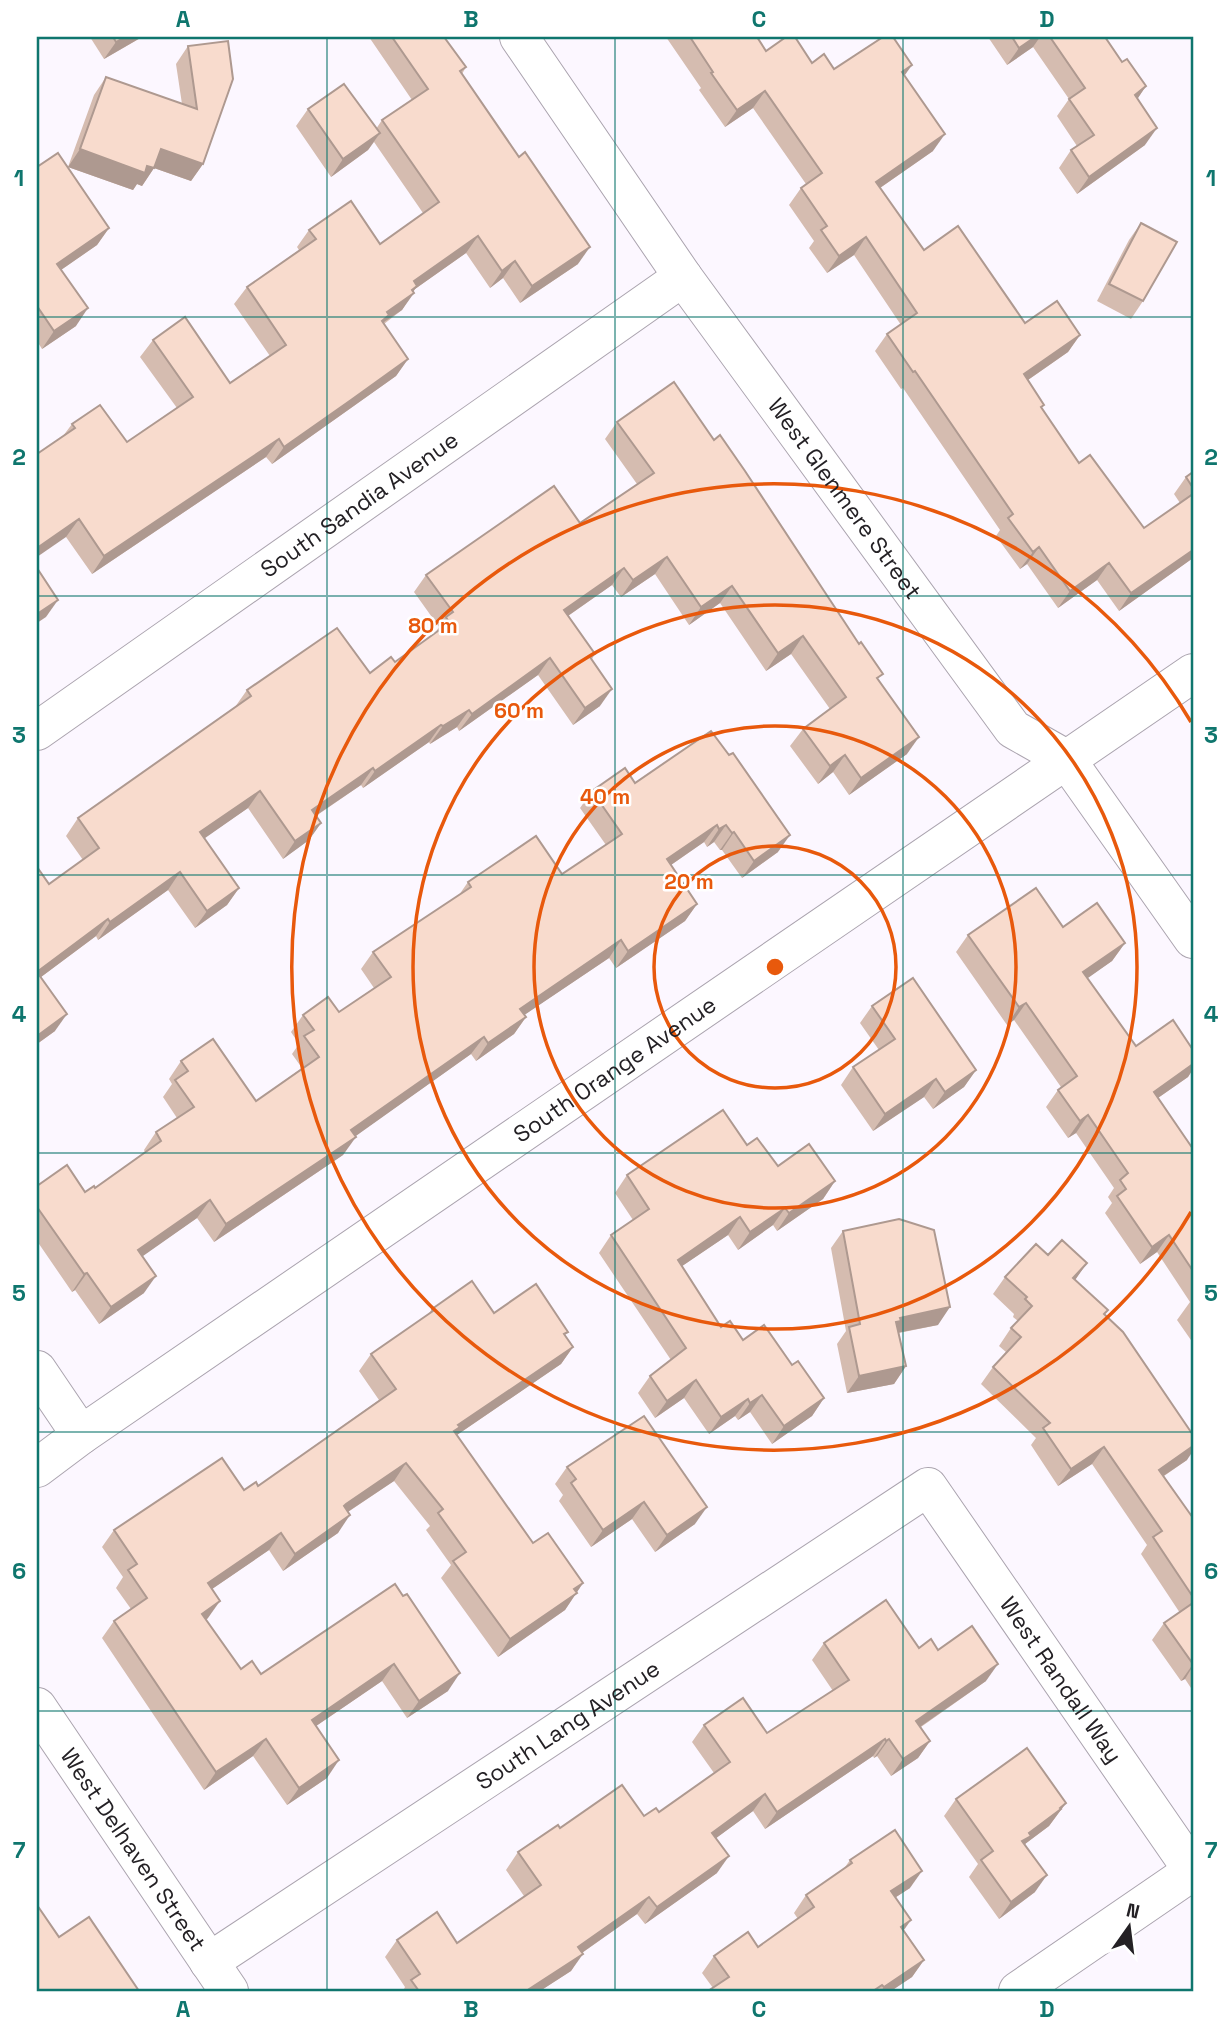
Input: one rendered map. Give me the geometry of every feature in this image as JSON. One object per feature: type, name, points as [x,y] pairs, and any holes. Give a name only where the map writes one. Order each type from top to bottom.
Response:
[{"type":"street","name":"West Glenmere Street","points":[[519,37],[683,277],[1013,729],[1066,759],[1193,939]]},
{"type":"street","name":"South Sandia Avenue","points":[[37,732],[683,277]]},
{"type":"street","name":"South Orange Avenue","points":[[37,1468],[80,1435],[1193,673]]},
{"type":"street","points":[[37,1370],[80,1435]]},
{"type":"street","name":"West Randall Way","points":[[928,1487],[1193,1871]]},
{"type":"street","name":"South Lang Avenue","points":[[219,1977],[928,1487]]},
{"type":"street","name":"West Delhaven Street","points":[[37,1707],[219,1977]]},
{"type":"street","points":[[1018,1991],[1193,1871]]},
{"type":"building","points":[[392,37],[444,37],[466,67],[460,71],[519,157],[525,152],[590,247],[532,286],[515,261],[502,271],[478,236],[414,281],[417,286],[412,290],[414,293],[387,312],[389,315],[382,321],[408,359],[351,400],[284,447],[279,439],[104,556],[79,519],[37,548],[37,454],[75,428],[72,424],[100,405],[127,442],[193,397],[153,340],[185,317],[230,383],[286,345],[247,287],[316,239],[309,230],[351,201],[380,244],[439,202],[382,120],[428,89]]},
{"type":"building","points":[[690,37],[757,37],[766,51],[786,37],[795,37],[812,63],[824,54],[834,69],[883,37],[893,37],[912,65],[902,72],[945,134],[876,182],[924,250],[958,226],[1025,323],[1057,301],[1080,335],[1024,374],[1044,405],[1041,407],[1079,463],[1090,455],[1144,528],[1193,494],[1193,550],[1131,593],[1109,563],[1070,591],[1039,547],[1033,552],[1008,518],[1013,514],[887,334],[917,313],[866,237],[839,256],[821,230],[827,226],[801,188],[822,173],[765,91],[737,110]]},
{"type":"building","points":[[1012,37],[1035,37],[1019,48]]},
{"type":"building","points":[[1050,37],[1105,37],[1122,62],[1127,59],[1146,86],[1135,95],[1157,128],[1089,177],[1071,150],[1094,135],[1069,99],[1085,88]]},
{"type":"building","points":[[228,41],[233,79],[203,164],[161,149],[154,168],[147,166],[145,173],[80,149],[106,77],[197,109],[188,46]]},
{"type":"building","points":[[344,84],[380,133],[343,159],[308,109]]},
{"type":"building","points":[[58,153],[109,228],[57,264],[88,308],[54,331],[37,306],[37,167]]},
{"type":"building","points":[[1141,223],[1177,242],[1143,301],[1109,284]]},
{"type":"building","points":[[674,382],[714,440],[720,435],[745,471],[859,644],[861,642],[883,674],[877,678],[919,737],[861,778],[845,755],[830,766],[803,729],[846,697],[803,636],[778,653],[732,586],[701,607],[667,557],[633,580],[624,568],[564,610],[595,654],[590,657],[612,689],[585,708],[550,658],[472,714],[469,710],[441,725],[312,810],[321,823],[295,841],[260,791],[200,832],[239,888],[207,911],[180,872],[110,922],[108,919],[37,972],[37,867],[49,884],[99,848],[78,818],[251,696],[247,690],[337,628],[370,673],[391,657],[395,662],[449,623],[446,617],[453,612],[426,575],[554,486],[580,523],[654,473],[617,422]]},
{"type":"building","points":[[1193,472],[1193,488],[1186,477]]},
{"type":"building","points":[[37,568],[58,600],[37,614]]},
{"type":"building","points":[[711,731],[729,755],[733,753],[790,835],[754,861],[734,832],[726,825],[719,829],[717,825],[667,859],[697,904],[628,951],[621,940],[520,1009],[526,1017],[488,1043],[484,1037],[351,1130],[356,1137],[226,1224],[210,1200],[138,1250],[156,1276],[111,1307],[37,1207],[37,1186],[67,1165],[85,1192],[94,1186],[95,1188],[161,1141],[156,1132],[194,1107],[175,1080],[188,1071],[181,1061],[213,1039],[256,1101],[319,1057],[304,1036],[314,1030],[303,1015],[328,997],[339,1012],[391,977],[373,952],[471,887],[468,882],[536,836],[562,874],[622,834],[592,791],[625,768],[635,783]]},
{"type":"building","points":[[1036,888],[1063,927],[1097,903],[1125,943],[1083,972],[1136,1046],[1173,1020],[1193,1050],[1193,1064],[1154,1092],[1193,1149],[1193,1271],[1169,1235],[1152,1247],[1117,1196],[1126,1189],[1120,1180],[1128,1173],[1088,1115],[1080,1121],[1058,1090],[1077,1076],[1026,1003],[1019,1007],[968,935]]},
{"type":"building","points":[[37,972],[67,1014],[37,1036]]},
{"type":"building","points":[[913,978],[976,1070],[945,1092],[936,1079],[885,1114],[853,1067],[895,1039],[872,1006]]},
{"type":"building","points":[[723,1110],[747,1145],[757,1138],[778,1166],[809,1144],[835,1181],[789,1213],[785,1208],[750,1232],[740,1217],[678,1260],[721,1327],[730,1321],[743,1340],[764,1325],[792,1365],[798,1361],[824,1398],[784,1426],[762,1395],[750,1403],[748,1399],[721,1417],[696,1380],[667,1401],[650,1376],[686,1348],[611,1235],[649,1209],[627,1175]]},
{"type":"building","points":[[899,1219],[934,1230],[950,1307],[900,1318],[901,1321],[896,1322],[906,1366],[859,1376],[849,1327],[860,1324],[843,1231]]},
{"type":"building","points":[[1062,1240],[1087,1263],[1073,1278],[1108,1310],[1104,1314],[1123,1332],[1193,1435],[1193,1446],[1159,1470],[1193,1518],[1193,1597],[1153,1537],[1162,1531],[1104,1447],[1071,1469],[1043,1428],[1050,1423],[993,1367],[1021,1337],[1011,1328],[1032,1306],[1025,1299],[1027,1297],[1005,1277],[1036,1244],[1048,1255]]},
{"type":"building","points":[[472,1281],[494,1313],[536,1284],[568,1332],[564,1334],[573,1347],[458,1425],[460,1427],[454,1431],[533,1543],[548,1533],[583,1583],[574,1589],[577,1593],[510,1639],[453,1561],[466,1552],[438,1513],[443,1509],[406,1463],[346,1504],[344,1506],[350,1515],[295,1554],[281,1533],[208,1583],[220,1601],[202,1614],[241,1669],[252,1661],[261,1674],[395,1584],[403,1596],[407,1594],[460,1673],[419,1701],[394,1664],[312,1720],[339,1760],[299,1788],[266,1739],[216,1772],[114,1621],[147,1598],[128,1570],[137,1564],[114,1530],[222,1458],[244,1490],[256,1482],[258,1486],[396,1389],[371,1354]]},
{"type":"building","points":[[644,1416],[707,1507],[667,1535],[644,1502],[603,1530],[571,1483],[576,1479],[567,1467]]},
{"type":"building","points":[[886,1600],[919,1648],[931,1639],[938,1650],[972,1626],[998,1664],[916,1721],[930,1741],[903,1759],[889,1739],[885,1739],[777,1812],[765,1794],[712,1833],[729,1856],[657,1907],[649,1897],[578,1947],[583,1954],[526,1991],[419,1991],[411,1980],[420,1974],[397,1940],[437,1912],[457,1943],[541,1885],[518,1852],[558,1825],[560,1828],[622,1785],[644,1816],[656,1808],[659,1812],[730,1762],[704,1725],[743,1698],[767,1733],[849,1680],[824,1643]]},
{"type":"building","points":[[1193,1603],[1193,1664],[1164,1623]]},
{"type":"building","points":[[1027,1748],[1066,1803],[1022,1841],[1047,1875],[1011,1902],[981,1860],[993,1851],[956,1799]]},
{"type":"building","points":[[895,1830],[922,1871],[891,1891],[911,1920],[901,1927],[924,1960],[884,1987],[882,1985],[873,1991],[708,1991],[729,1977],[714,1956],[748,1932],[758,1947],[814,1907],[806,1895],[852,1863],[850,1860]]},
{"type":"building","points":[[37,1905],[59,1937],[89,1917],[139,1991],[37,1991]]}]
